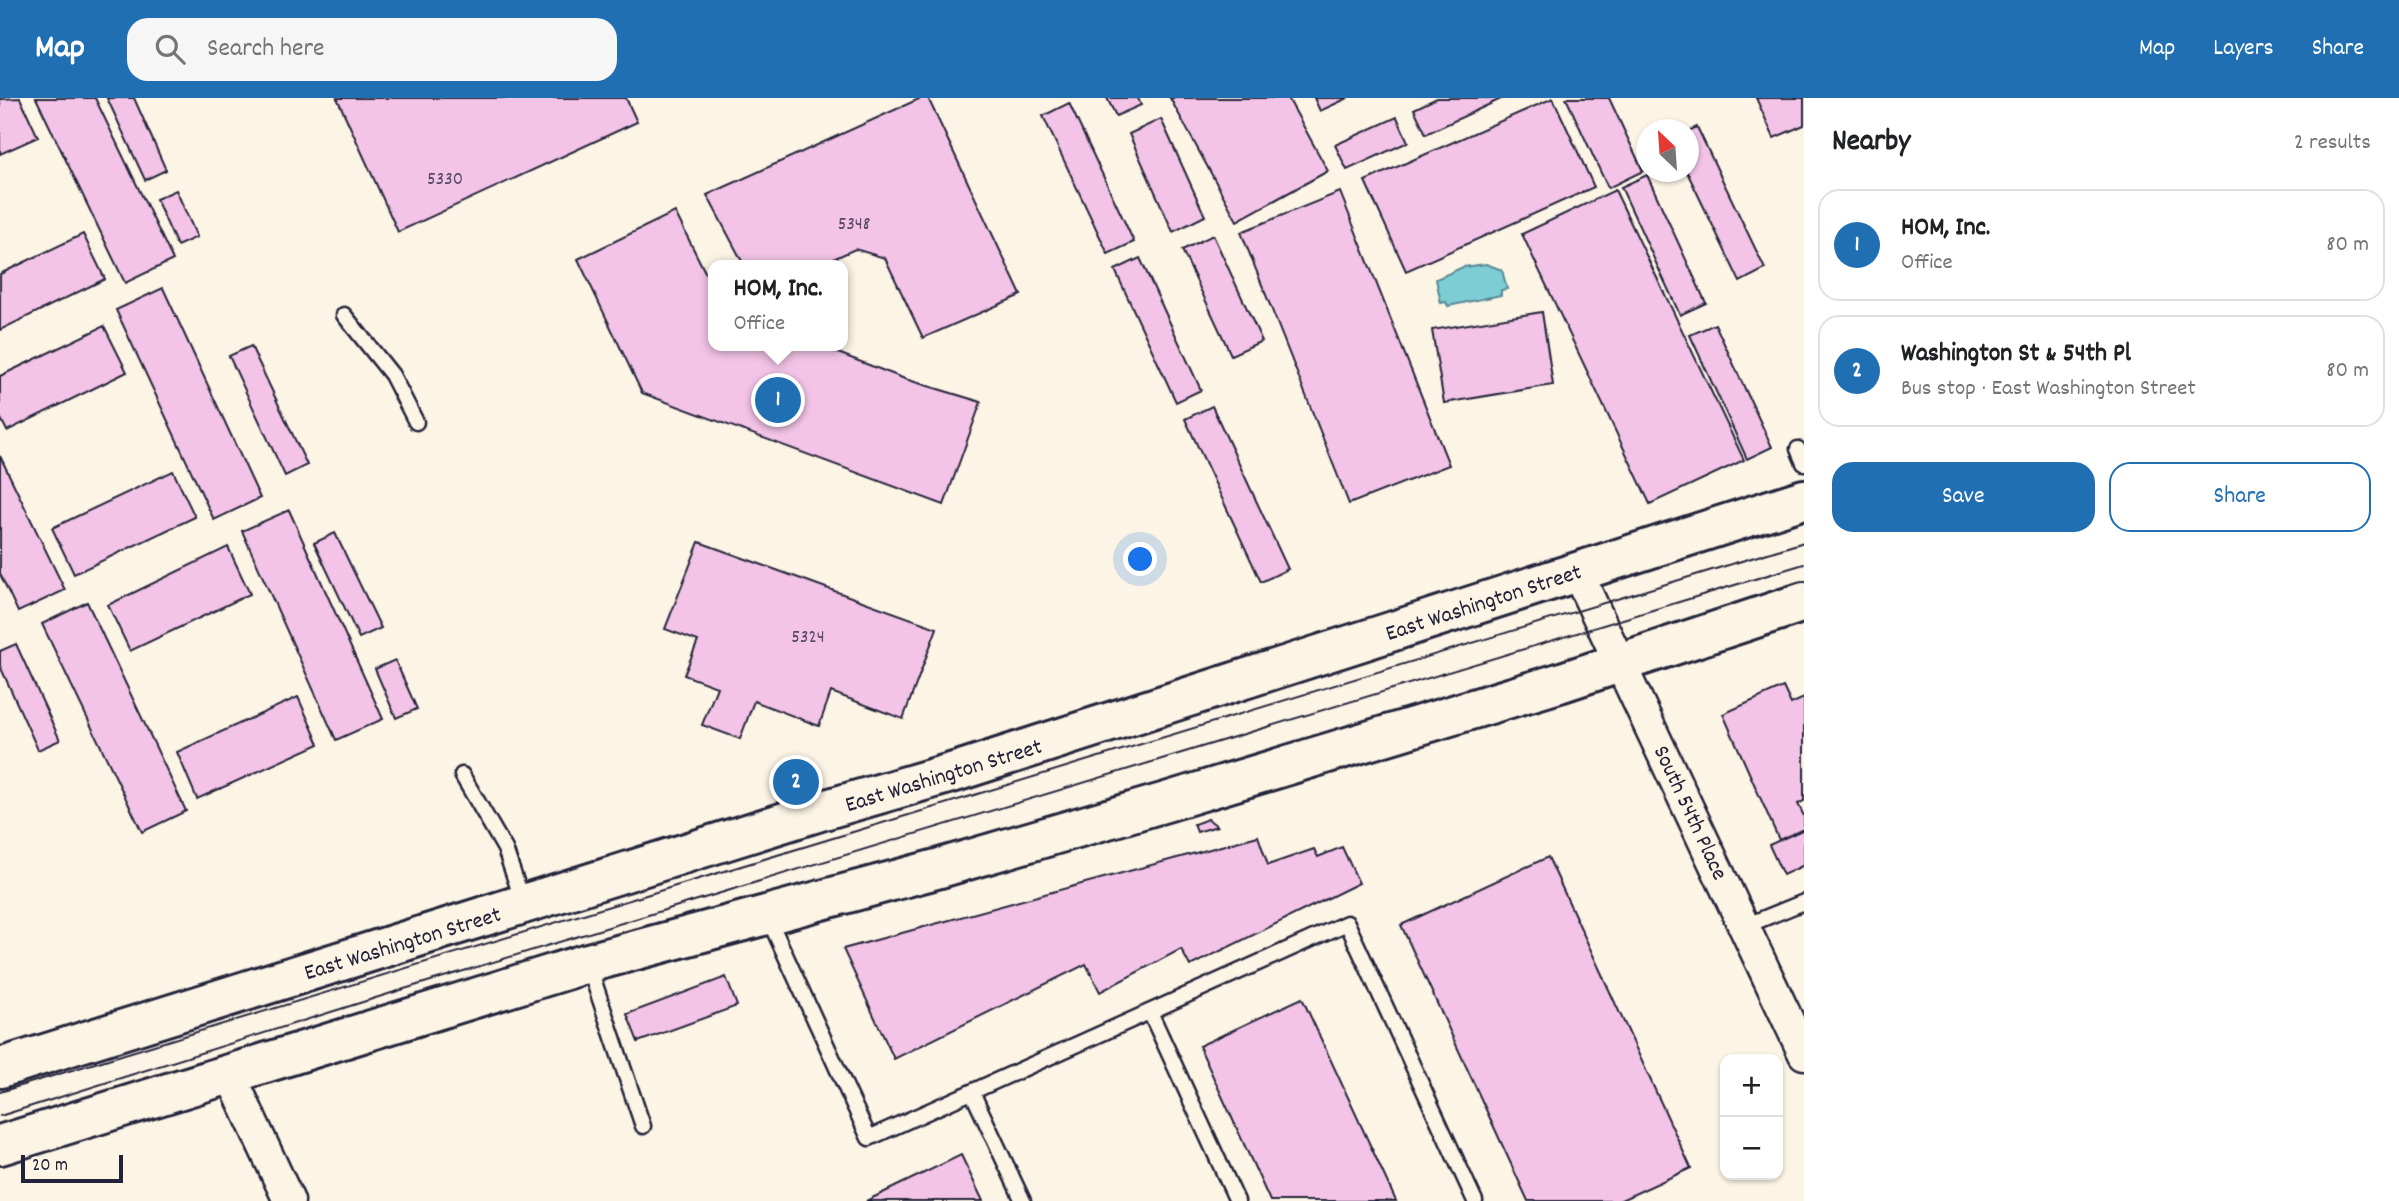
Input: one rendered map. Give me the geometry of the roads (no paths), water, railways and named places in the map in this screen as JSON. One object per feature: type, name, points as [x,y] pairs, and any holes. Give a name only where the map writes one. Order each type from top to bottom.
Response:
[{"type":"main road","name":"East Washington Street","points":[[0,1068],[1009,755],[1576,570],[1804,499]]},
{"type":"main road","points":[[0,1145],[588,963],[1166,802],[1621,662],[1804,602]]},
{"type":"street","name":"South 54th Place","points":[[1576,570],[1804,1054]]},
{"type":"street","points":[[229,1072],[289,1201]]},
{"type":"lane","points":[[344,315],[392,374],[416,422]]},
{"type":"lane","points":[[1798,449],[1804,463]]},
{"type":"lane","points":[[462,775],[505,849],[524,904]]},
{"type":"lane","points":[[1745,926],[1804,902]]},
{"type":"lane","points":[[766,914],[869,1138],[1347,923],[1475,1201]]},
{"type":"lane","points":[[588,963],[643,1126]]},
{"type":"lane","points":[[1150,1012],[1237,1201]]},
{"type":"lane","points":[[972,1092],[1023,1201]]},
{"type":"water","points":[[1486,264],[1502,270],[1507,289],[1501,290],[1501,295],[1448,306],[1446,302],[1441,303],[1436,279],[1463,267]]},
{"type":"tram line","points":[[0,1092],[1804,542]]},
{"type":"tram line","points":[[0,1116],[401,990],[1804,564]]},
{"type":"place","name":"HOM, Inc.","points":[[778,400]]},
{"type":"place","name":"Washington St & 54th Pl","points":[[796,782]]}]
